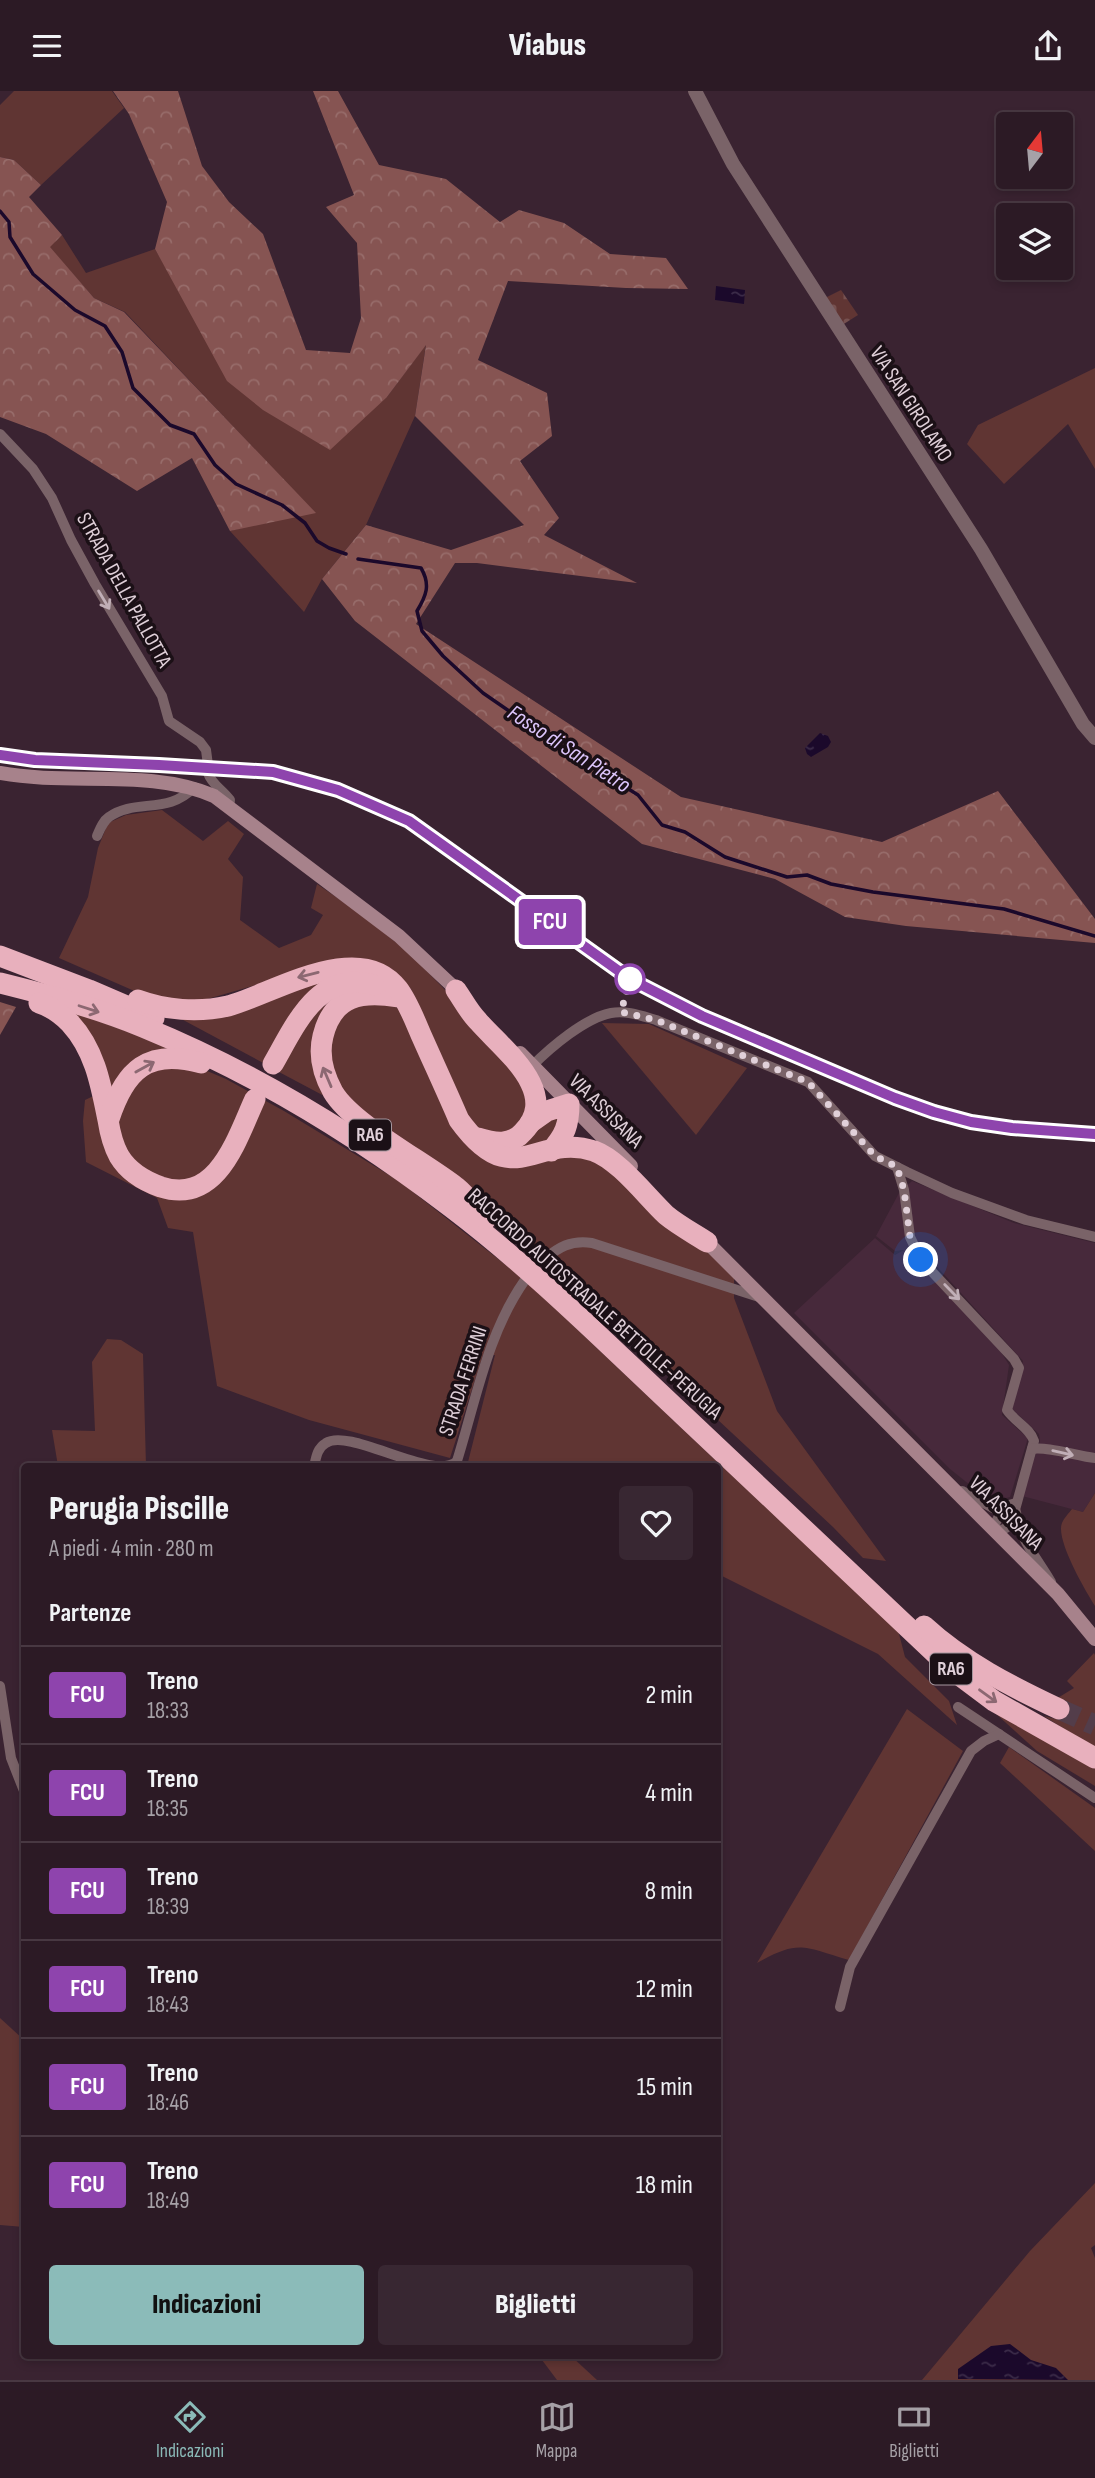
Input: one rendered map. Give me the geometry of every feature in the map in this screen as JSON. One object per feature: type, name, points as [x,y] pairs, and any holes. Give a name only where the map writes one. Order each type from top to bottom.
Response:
[{"type":"highway","points":[[0,955],[25,958],[154,1006],[193,1009],[227,1006],[299,977],[330,970],[350,969],[379,973],[399,990],[459,1120],[470,1136],[484,1149],[501,1157],[517,1159],[571,1147],[596,1152],[610,1160],[668,1217],[707,1242]]},
{"type":"highway","name":"RA6","points":[[0,955],[149,1015],[211,1044],[346,1119],[415,1165],[527,1253],[680,1405],[832,1548],[954,1671],[994,1701],[1095,1758]]},
{"type":"highway","name":"RACCORDO AUTOSTRADALE BETTOLLE-PERUGIA","points":[[0,983],[141,1026],[200,1052],[341,1131],[453,1208],[680,1405]]},
{"type":"highway","points":[[273,1064],[312,1002],[335,986],[368,984],[383,988],[403,1002]]},
{"type":"highway","points":[[456,990],[476,1020],[518,1063],[530,1079],[534,1092],[535,1107],[530,1123],[522,1134],[512,1141],[490,1142],[470,1136]]},
{"type":"highway","points":[[0,992],[46,1005],[61,1014],[86,1042],[94,1060],[111,1138],[120,1157],[132,1171],[147,1182],[170,1189],[193,1187],[214,1177],[226,1161],[255,1099]]},
{"type":"highway","points":[[403,1002],[368,995],[343,1002],[334,1010],[324,1030],[320,1049],[321,1065],[345,1108],[458,1189],[486,1219]]},
{"type":"highway","points":[[108,1121],[117,1093],[141,1066],[160,1059],[180,1057],[201,1062],[299,1114],[341,1131]]},
{"type":"highway","points":[[530,1123],[547,1111],[569,1104],[569,1123],[564,1136],[551,1151]]},
{"type":"highway","name":"RA6","points":[[832,1548],[934,1635],[1007,1683],[1059,1709]]},
{"type":"main road","name":"VIA ASSISANA","points":[[0,773],[24,777],[170,782],[194,787],[214,796],[399,936],[1058,1594],[1095,1639]]},
{"type":"street","name":"VIA SAN GIROLAMO","points":[[695,91],[733,164],[981,549],[1083,724],[1095,738]]},
{"type":"street","name":"STRADA DELLA PALLOTTA","points":[[0,434],[33,469],[52,498],[71,540],[156,686],[169,721],[200,741],[206,750],[211,783],[224,791],[230,800],[229,807]]},
{"type":"street","points":[[97,836],[110,816],[173,803],[186,796],[194,787]]},
{"type":"street","points":[[532,1066],[575,1030],[609,1013],[635,1014],[808,1082],[875,1156],[897,1167],[952,1193],[1026,1220],[1095,1237]]},
{"type":"street","points":[[897,1167],[904,1190],[910,1237],[921,1260],[1014,1359],[1019,1368],[1007,1410],[1012,1419],[1031,1433],[1034,1441],[1010,1523],[1001,1532],[994,1532]]},
{"type":"street","points":[[543,1260],[561,1245],[578,1241],[592,1243],[647,1263],[736,1288],[765,1300]]},
{"type":"street","name":"STRADA FERRINI","points":[[455,1463],[494,1340],[510,1301],[525,1280]]},
{"type":"street","name":"STRADA FERRINI","points":[[315,1463],[317,1452],[325,1443],[332,1441],[349,1442],[424,1463]]},
{"type":"street","points":[[1032,1449],[1040,1447],[1077,1457],[1095,1458]]},
{"type":"street","points":[[932,1469],[983,1504],[995,1509],[1016,1503]]},
{"type":"street","points":[[1016,1503],[1022,1534],[1058,1594]]},
{"type":"street","points":[[0,1686],[11,1758],[21,1783]]},
{"type":"street","points":[[958,1707],[1095,1798]]},
{"type":"street","points":[[840,2007],[850,1967],[971,1751],[999,1734]]},
{"type":"shaded area","points":[[912,1181],[1014,1223],[1095,1243],[1095,1493],[1083,1512],[1022,1496],[1040,1441],[1039,1434],[1011,1408],[1023,1361],[919,1247],[905,1250],[1001,1352],[1009,1365],[1002,1415],[1028,1438],[1010,1497],[995,1501],[980,1493],[950,1469],[794,1313],[875,1238],[895,1255],[904,1250],[895,1251],[876,1236],[899,1193]]},
{"type":"green space","points":[[14,91],[112,91],[124,108],[41,185],[14,160],[0,157],[0,105]]},
{"type":"green space","points":[[113,91],[178,91],[202,166],[229,202],[263,234],[306,350],[350,353],[361,318],[357,243],[326,207],[354,195],[313,91],[338,91],[379,165],[446,179],[500,222],[519,210],[564,223],[610,254],[666,258],[688,289],[508,281],[478,360],[547,393],[552,436],[520,461],[559,518],[544,535],[637,583],[477,563],[455,563],[416,624],[681,797],[882,842],[998,791],[1095,919],[1095,943],[906,926],[845,917],[775,879],[642,844],[355,621],[322,579],[366,525],[451,550],[524,525],[415,416],[426,345],[387,397],[330,450],[263,410],[227,381],[155,249],[167,202],[129,114]]},
{"type":"green space","points":[[0,157],[14,160],[41,185],[29,197],[62,235],[50,247],[94,298],[124,312],[316,513],[230,531],[192,458],[137,491],[46,434],[0,417]]},
{"type":"green space","points":[[62,235],[86,273],[155,249],[189,307],[387,397],[426,344],[415,416],[366,525],[322,579],[304,612],[230,531],[312,510],[125,312],[94,298],[49,247]]},
{"type":"green space","points":[[841,290],[858,315],[839,327],[825,298]]},
{"type":"green space","points":[[1095,368],[1095,469],[1068,424],[1004,484],[967,444],[978,425]]},
{"type":"green space","points":[[162,810],[203,841],[228,821],[244,834],[228,859],[243,877],[240,920],[279,948],[311,935],[323,915],[311,908],[317,884],[361,914],[409,953],[516,1070],[530,1108],[510,1133],[479,1132],[465,1119],[411,989],[396,975],[266,982],[190,1004],[139,993],[59,958],[88,897],[98,848],[108,823],[126,815]]},
{"type":"green space","points":[[330,973],[267,1065],[172,1014]]},
{"type":"green space","points":[[338,995],[328,1013],[328,1098],[279,1072],[304,1022]]},
{"type":"green space","points":[[385,1001],[399,1009],[478,1151],[584,1152],[703,1244],[734,1278],[734,1298],[777,1411],[886,1561],[863,1558],[475,1194],[347,1103],[325,1065],[332,1019],[347,1004]]},
{"type":"green space","points":[[0,1002],[16,1007],[0,1035]]},
{"type":"green space","points":[[61,1007],[174,1049],[157,1063],[186,1062],[226,1079],[399,1181],[525,1280],[719,1463],[468,1463],[495,1355],[483,1355],[450,1458],[309,1420],[217,1386],[193,1232],[168,1228],[157,1198],[86,1162],[83,1121],[85,1100],[106,1090]]},
{"type":"green space","points":[[602,1023],[649,1024],[747,1068],[696,1135]]},
{"type":"green space","points":[[561,1115],[547,1147],[511,1147],[542,1118]]},
{"type":"green space","points":[[107,1339],[121,1340],[143,1354],[146,1463],[58,1463],[52,1430],[95,1431],[92,1362]]},
{"type":"green space","points":[[721,1465],[898,1630],[905,1657],[949,1701],[957,1725],[878,1654],[721,1576]]},
{"type":"green space","points":[[1095,1493],[1095,1606],[1072,1565],[1061,1531],[1063,1521],[1072,1509],[1083,1512]]},
{"type":"green space","points":[[1094,1653],[1095,1749],[1044,1716],[1056,1719],[1059,1715],[1056,1699],[1074,1688],[1067,1681]]},
{"type":"green space","points":[[907,1709],[963,1751],[849,1960],[811,1949],[793,1948],[757,1963]]},
{"type":"green space","points":[[995,1713],[1095,1765],[1095,1786],[1037,1751]]},
{"type":"green space","points":[[1009,1747],[1095,1808],[1095,1851],[1000,1763]]},
{"type":"green space","points":[[0,2018],[21,2037],[21,2227],[0,2225]]},
{"type":"green space","points":[[1095,2183],[1095,2245],[1091,2248],[1095,2258],[1095,2380],[922,2380],[1030,2251]]},
{"type":"green space","points":[[541,2359],[574,2359],[597,2380],[557,2380]]},
{"type":"water","points":[[716,286],[745,290],[744,304],[715,300]]},
{"type":"water","points":[[820,733],[828,736],[831,742],[828,747],[811,757],[805,748]]},
{"type":"water","points":[[1010,2344],[1031,2360],[1056,2368],[1068,2380],[958,2379],[958,2369],[991,2346]]},
{"type":"waterway","name":"Fosso di San Pietro","points":[[0,211],[9,222],[10,237],[33,274],[75,310],[105,326],[122,352],[133,388],[170,425],[194,434],[215,465],[236,484],[282,505],[305,523],[317,541],[346,554]]},
{"type":"waterway","name":"Fosso di San Pietro","points":[[358,559],[421,568],[426,580],[426,590],[417,611],[422,631],[443,656],[483,693],[638,795],[662,825],[685,832],[725,857],[787,877],[807,875],[831,884],[873,892],[1004,909],[1095,936]]},
{"type":"tunnel","points":[[1059,1709],[1095,1725]]},
{"type":"railway","points":[[0,755],[44,761],[254,770],[291,775],[326,785],[409,821],[630,979],[702,1016],[935,1112],[971,1122],[1012,1128],[1095,1134]]},
{"type":"train","name":"FCU","points":[[0,755],[35,760],[273,772],[338,790],[380,806],[409,821],[630,979],[702,1016],[934,1112],[971,1122],[1012,1128],[1095,1134]]},
{"type":"route","points":[[630,979],[621,1012],[656,1020],[808,1082],[875,1156],[897,1167],[904,1190],[910,1237],[921,1260]]}]
